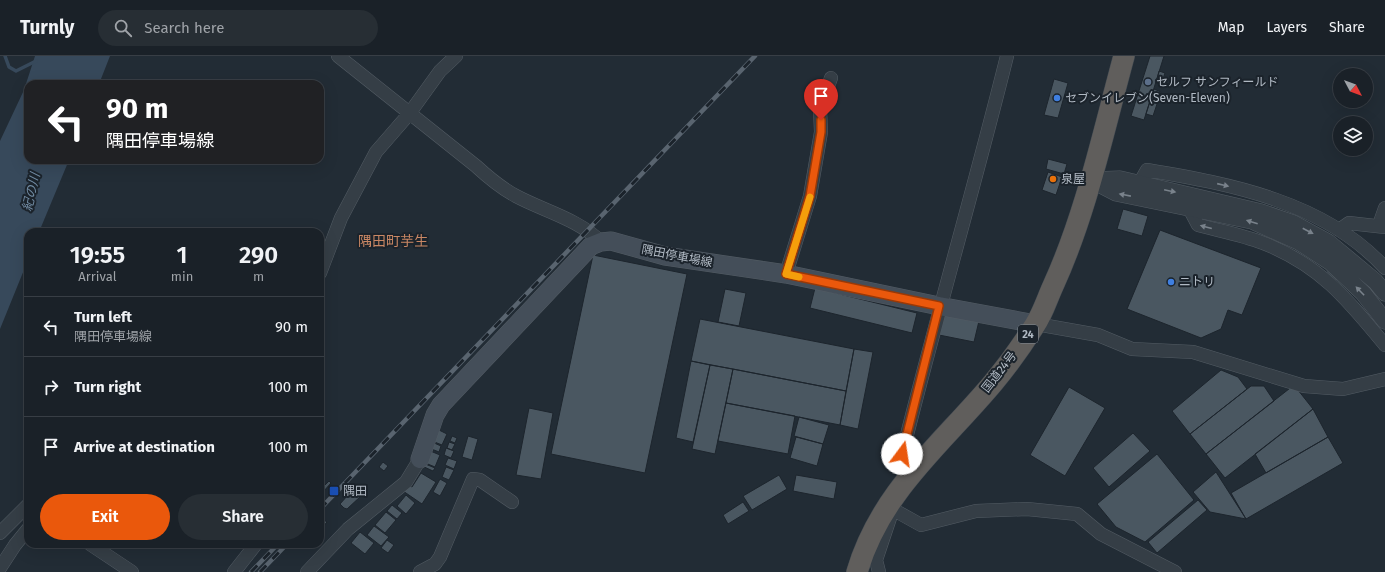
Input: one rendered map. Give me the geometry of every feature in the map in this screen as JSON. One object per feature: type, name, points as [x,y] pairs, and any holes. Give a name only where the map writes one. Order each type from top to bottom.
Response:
[{"type":"highway","name":"国道24号","points":[[857,572],[862,555],[910,473],[993,382],[1036,324],[1065,260],[1091,180],[1124,56]]},
{"type":"main road","name":"隅田停車場線","points":[[601,242],[612,242],[666,256],[786,274],[939,306],[1036,324]]},
{"type":"main road","points":[[420,459],[435,415],[441,405],[581,256],[591,246],[601,242]]},
{"type":"street","points":[[338,56],[476,166],[495,184],[589,230],[601,242]]},
{"type":"street","points":[[324,263],[341,218],[376,152],[409,114],[440,71],[456,56]]},
{"type":"street","points":[[910,473],[902,454],[939,306],[974,187],[1007,56]]},
{"type":"street","points":[[786,274],[810,196],[821,132],[820,109],[831,78]]},
{"type":"street","points":[[1138,184],[1147,170],[1187,177],[1258,193],[1299,208],[1339,230],[1356,247],[1385,268]]},
{"type":"street","points":[[1091,180],[1120,179],[1223,202],[1261,212],[1293,223],[1328,242],[1375,281],[1385,292]]},
{"type":"street","points":[[1091,180],[1116,193],[1252,221],[1299,242],[1330,262],[1363,293],[1385,321]]},
{"type":"street","points":[[1189,208],[1198,225],[1262,242],[1293,257],[1329,280],[1343,294],[1385,345]]},
{"type":"street","points":[[1339,230],[1349,223],[1382,226],[1385,208]]},
{"type":"street","points":[[1036,324],[1098,334],[1132,349],[1193,352],[1304,386],[1343,389],[1385,379]]},
{"type":"street","points":[[307,572],[348,529],[406,482],[420,459]]},
{"type":"street","points":[[420,572],[435,564],[440,557],[473,479],[480,480],[512,502]]},
{"type":"street","points":[[879,572],[876,560],[891,506],[921,525],[976,511],[1027,509],[1076,514],[1101,534],[1175,572]]},
{"type":"street","points":[[0,533],[24,509]]},
{"type":"street","points":[[0,568],[24,534]]},
{"type":"street","points":[[96,548],[132,572]]},
{"type":"street","points":[[234,572],[253,548]]},
{"type":"water","points":[[35,56],[110,56],[101,80],[27,80]]},
{"type":"water","name":"紀の川","points":[[24,90],[24,164],[67,164],[41,228],[24,228],[24,270],[0,329],[0,141]]},
{"type":"building","points":[[1150,56],[1164,56],[1144,120],[1131,116]]},
{"type":"building","points":[[1159,71],[1165,73],[1161,84],[1156,83]]},
{"type":"building","points":[[1054,79],[1068,83],[1058,118],[1044,115]]},
{"type":"building","points":[[1154,89],[1161,92],[1153,116],[1146,114]]},
{"type":"building","points":[[1048,159],[1067,164],[1064,174],[1046,169]]},
{"type":"building","points":[[1048,172],[1062,177],[1056,195],[1042,190]]},
{"type":"building","points":[[1123,209],[1148,216],[1142,236],[1117,229]]},
{"type":"building","points":[[1160,230],[1261,268],[1242,315],[1228,310],[1221,329],[1201,338],[1127,309]]},
{"type":"building","points":[[593,255],[687,274],[645,473],[551,454]]},
{"type":"building","points":[[815,288],[917,313],[912,333],[810,308]]},
{"type":"building","points":[[725,289],[746,293],[739,326],[718,322]]},
{"type":"building","points":[[944,314],[979,321],[974,342],[939,335]]},
{"type":"building","points":[[700,319],[854,349],[846,391],[691,361]]},
{"type":"building","points":[[854,349],[873,352],[858,429],[840,425]]},
{"type":"building","points":[[691,361],[710,365],[693,442],[676,438]]},
{"type":"building","points":[[710,365],[733,369],[715,454],[692,449]]},
{"type":"building","points":[[733,369],[846,391],[840,425],[726,403]]},
{"type":"building","points":[[1221,370],[1238,377],[1247,389],[1190,434],[1172,411]]},
{"type":"building","points":[[1294,385],[1313,409],[1225,478],[1206,454]]},
{"type":"building","points":[[1251,386],[1264,386],[1274,401],[1206,454],[1190,434]]},
{"type":"building","points":[[1069,387],[1105,408],[1065,476],[1030,455]]},
{"type":"building","points":[[726,403],[795,416],[788,454],[718,441]]},
{"type":"building","points":[[529,408],[553,413],[541,479],[516,475]]},
{"type":"building","points":[[1313,409],[1328,437],[1266,473],[1255,454]]},
{"type":"building","points":[[799,417],[829,425],[823,444],[794,436]]},
{"type":"building","points":[[437,429],[447,434],[442,445],[432,441]]},
{"type":"building","points":[[1133,433],[1150,451],[1109,487],[1093,468]]},
{"type":"building","points":[[452,436],[457,438],[455,443],[450,441]]},
{"type":"building","points":[[468,436],[478,439],[472,460],[462,457]]},
{"type":"building","points":[[796,437],[823,444],[817,466],[790,458]]},
{"type":"building","points":[[1328,437],[1343,463],[1246,519],[1231,493]]},
{"type":"building","points":[[432,442],[441,446],[439,452],[429,448]]},
{"type":"building","points":[[449,442],[455,444],[452,450],[447,448]]},
{"type":"building","points":[[446,448],[454,451],[451,458],[444,455]]},
{"type":"building","points":[[428,450],[440,455],[435,467],[423,462]]},
{"type":"building","points":[[1157,454],[1194,500],[1145,542],[1116,527],[1097,504]]},
{"type":"building","points":[[448,458],[457,461],[454,469],[445,465]]},
{"type":"building","points":[[383,462],[388,466],[384,471],[379,467]]},
{"type":"building","points":[[423,463],[435,468],[433,471],[422,466]]},
{"type":"building","points":[[446,467],[454,470],[449,480],[442,477]]},
{"type":"building","points":[[1216,472],[1246,519],[1210,512],[1193,492]]},
{"type":"building","points":[[421,473],[436,482],[422,504],[403,491],[407,484],[412,487]]},
{"type":"building","points":[[779,475],[787,489],[752,510],[743,496]]},
{"type":"building","points":[[796,475],[837,482],[834,499],[793,491]]},
{"type":"building","points":[[440,479],[447,483],[440,496],[433,492]]},
{"type":"building","points":[[329,481],[331,483],[324,491],[324,486]]},
{"type":"building","points":[[356,486],[363,492],[361,496],[347,509],[344,508],[340,504]]},
{"type":"building","points":[[406,495],[415,503],[406,514],[397,506]]},
{"type":"building","points":[[1198,500],[1207,510],[1157,553],[1148,542]]},
{"type":"building","points":[[743,502],[749,511],[728,524],[723,515]]},
{"type":"building","points":[[392,505],[402,513],[397,519],[387,511]]},
{"type":"building","points":[[386,512],[396,520],[385,533],[375,525]]},
{"type":"building","points":[[374,526],[389,537],[381,546],[367,535]]},
{"type":"building","points":[[360,532],[374,543],[365,554],[351,543]]},
{"type":"building","points":[[387,540],[394,545],[388,553],[381,548]]},
{"type":"waterway","points":[[5,56],[9,67],[16,71],[36,61]]},
{"type":"tunnel","points":[[1330,278],[1354,250]]},
{"type":"railway","points":[[324,505],[755,56]]},
{"type":"railway","points":[[251,572],[274,548]]},
{"type":"railway","points":[[260,572],[283,548]]},
{"type":"slow traffic","points":[[799,277],[786,274],[810,197]]},
{"type":"place","name":"セルフ サンフィールド","points":[[1148,82]]},
{"type":"place","name":"セブンイレブン(Seven-Eleven)","points":[[1057,98]]},
{"type":"place","name":"泉屋","points":[[1053,179]]},
{"type":"place","name":"ニトリ","points":[[1171,282]]},
{"type":"place","name":"隅田","points":[[334,491]]},
{"type":"district","name":"隅田町芋生","points":[[393,241]]},
{"type":"route","points":[[821,120],[821,132],[810,196],[786,274],[939,306],[902,454]]}]
